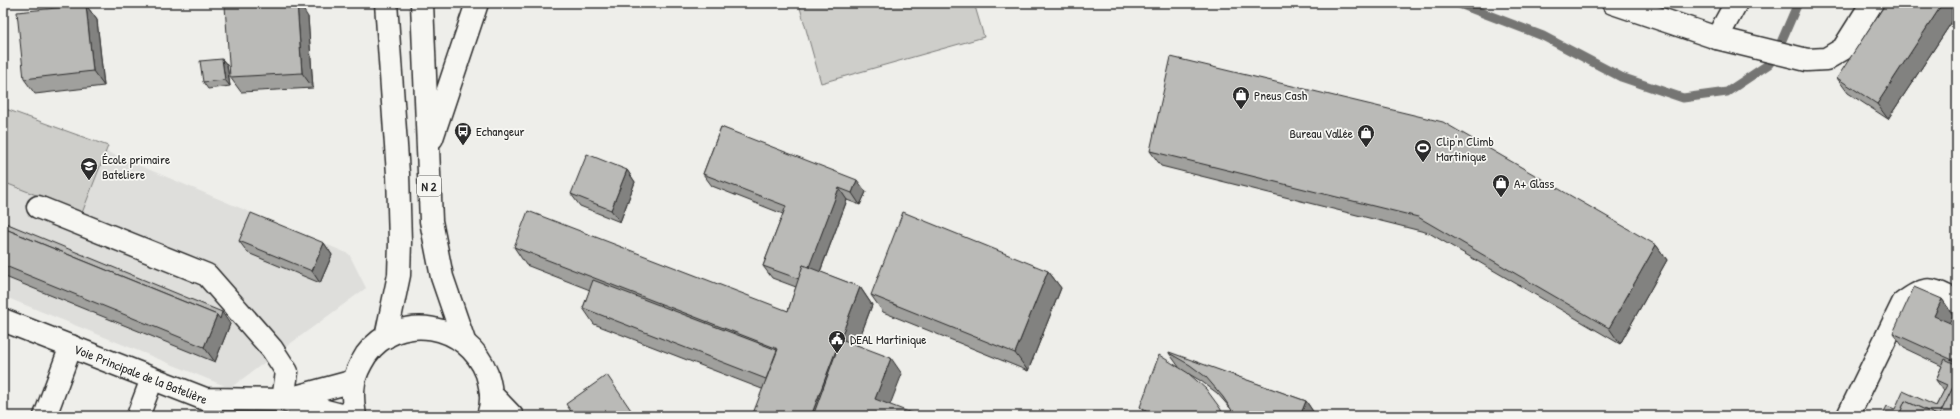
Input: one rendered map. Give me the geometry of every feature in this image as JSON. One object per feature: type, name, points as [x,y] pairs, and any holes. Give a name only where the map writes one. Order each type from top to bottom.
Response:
[{"type":"main road","points":[[379,3],[390,58]]},
{"type":"main road","name":"N 2","points":[[386,3],[398,174],[400,242],[399,275],[386,337]]},
{"type":"main road","name":"N 2","points":[[422,3],[431,221],[442,277],[464,341]]},
{"type":"main road","points":[[423,26],[425,3]]},
{"type":"main road","points":[[428,151],[477,3]]},
{"type":"main road","points":[[1613,3],[1717,38],[1807,60],[1826,58],[1843,49],[1872,3]]},
{"type":"main road","points":[[1717,38],[1736,3]]},
{"type":"main road","points":[[38,207],[207,275],[272,349],[287,372],[283,400]]},
{"type":"main road","points":[[1848,416],[1902,303],[1918,291],[1932,290],[1957,301]]},
{"type":"main road","name":"Voie Principale de la Batelière","points":[[3,320],[205,399],[283,400],[345,416]]},
{"type":"main road","points":[[355,416],[352,400],[354,381],[360,364],[368,353],[386,337],[405,329],[426,327],[446,331],[464,341],[475,352],[483,365],[489,380],[491,394],[488,416]]},
{"type":"main road","points":[[45,416],[70,346]]},
{"type":"main road","points":[[138,416],[152,379]]},
{"type":"main road","name":"Voie Principale de la Batelière","points":[[283,400],[354,381]]},
{"type":"main road","points":[[491,394],[512,416]]},
{"type":"shaded area","points":[[974,3],[984,37],[821,83],[799,4]]},
{"type":"shaded area","name":"École primaire Bateliere","points":[[3,108],[349,254],[366,288],[230,388],[3,296]]},
{"type":"shaded area","points":[[3,108],[108,146],[82,213],[3,182]]},
{"type":"building","points":[[266,3],[297,3],[302,73],[230,77],[225,6]]},
{"type":"building","points":[[1886,3],[1943,3],[1877,104],[1837,78]]},
{"type":"building","points":[[86,5],[93,71],[24,79],[17,12]]},
{"type":"building","points":[[1171,57],[1443,122],[1656,245],[1609,328],[1418,217],[1150,151]]},
{"type":"building","points":[[222,59],[225,80],[203,82],[200,61]]},
{"type":"building","points":[[721,127],[857,180],[852,193],[839,188],[809,267],[803,265],[799,279],[763,266],[786,206],[703,174]]},
{"type":"building","points":[[587,154],[627,170],[611,210],[571,194]]},
{"type":"building","points":[[528,211],[788,311],[803,265],[860,287],[811,416],[752,416],[778,349],[514,247]]},
{"type":"building","points":[[903,212],[1048,271],[1015,353],[871,295]]},
{"type":"building","points":[[251,213],[324,243],[312,271],[239,241]]},
{"type":"building","points":[[3,222],[222,312],[220,319],[217,315],[3,228]]},
{"type":"building","points":[[3,228],[217,315],[204,347],[3,265]]},
{"type":"building","points":[[593,280],[777,350],[766,379],[583,308]]},
{"type":"building","points":[[1914,287],[1942,299],[1934,316],[1957,326],[1957,362],[1893,333]]},
{"type":"building","points":[[841,339],[891,358],[875,399],[919,416],[813,416]]},
{"type":"building","points":[[1169,352],[1306,401],[1300,416],[1235,416],[1223,397],[1206,377]]},
{"type":"building","points":[[1159,355],[1188,373],[1206,389],[1224,416],[1153,416],[1140,407]]},
{"type":"building","points":[[1945,359],[1957,365],[1957,379],[1939,416],[1905,401],[1899,416],[1882,416],[1887,406],[1895,409],[1903,391],[1936,406],[1947,385],[1936,380]]},
{"type":"building","points":[[607,375],[635,416],[574,416],[566,404]]},
{"type":"building","points":[[1957,379],[1957,416],[1939,416]]},
{"type":"building","points":[[1905,401],[1939,416],[1899,416]]},
{"type":"waterway","points":[[1457,3],[1543,36],[1621,77],[1683,98],[1727,92],[1769,64],[1779,47],[1798,3]]},
{"type":"place","name":"Pneus Cash","points":[[1241,110]]},
{"type":"place","name":"Echangeur","points":[[463,146]]},
{"type":"place","name":"Bureau Vallée","points":[[1366,148]]},
{"type":"place","name":"Clip'n Climb Martinique","points":[[1423,163]]},
{"type":"place","name":"École primaire Bateliere","points":[[89,181]]},
{"type":"place","name":"A+ Glass","points":[[1501,198]]},
{"type":"place","name":"DEAL Martinique","points":[[837,354]]}]
